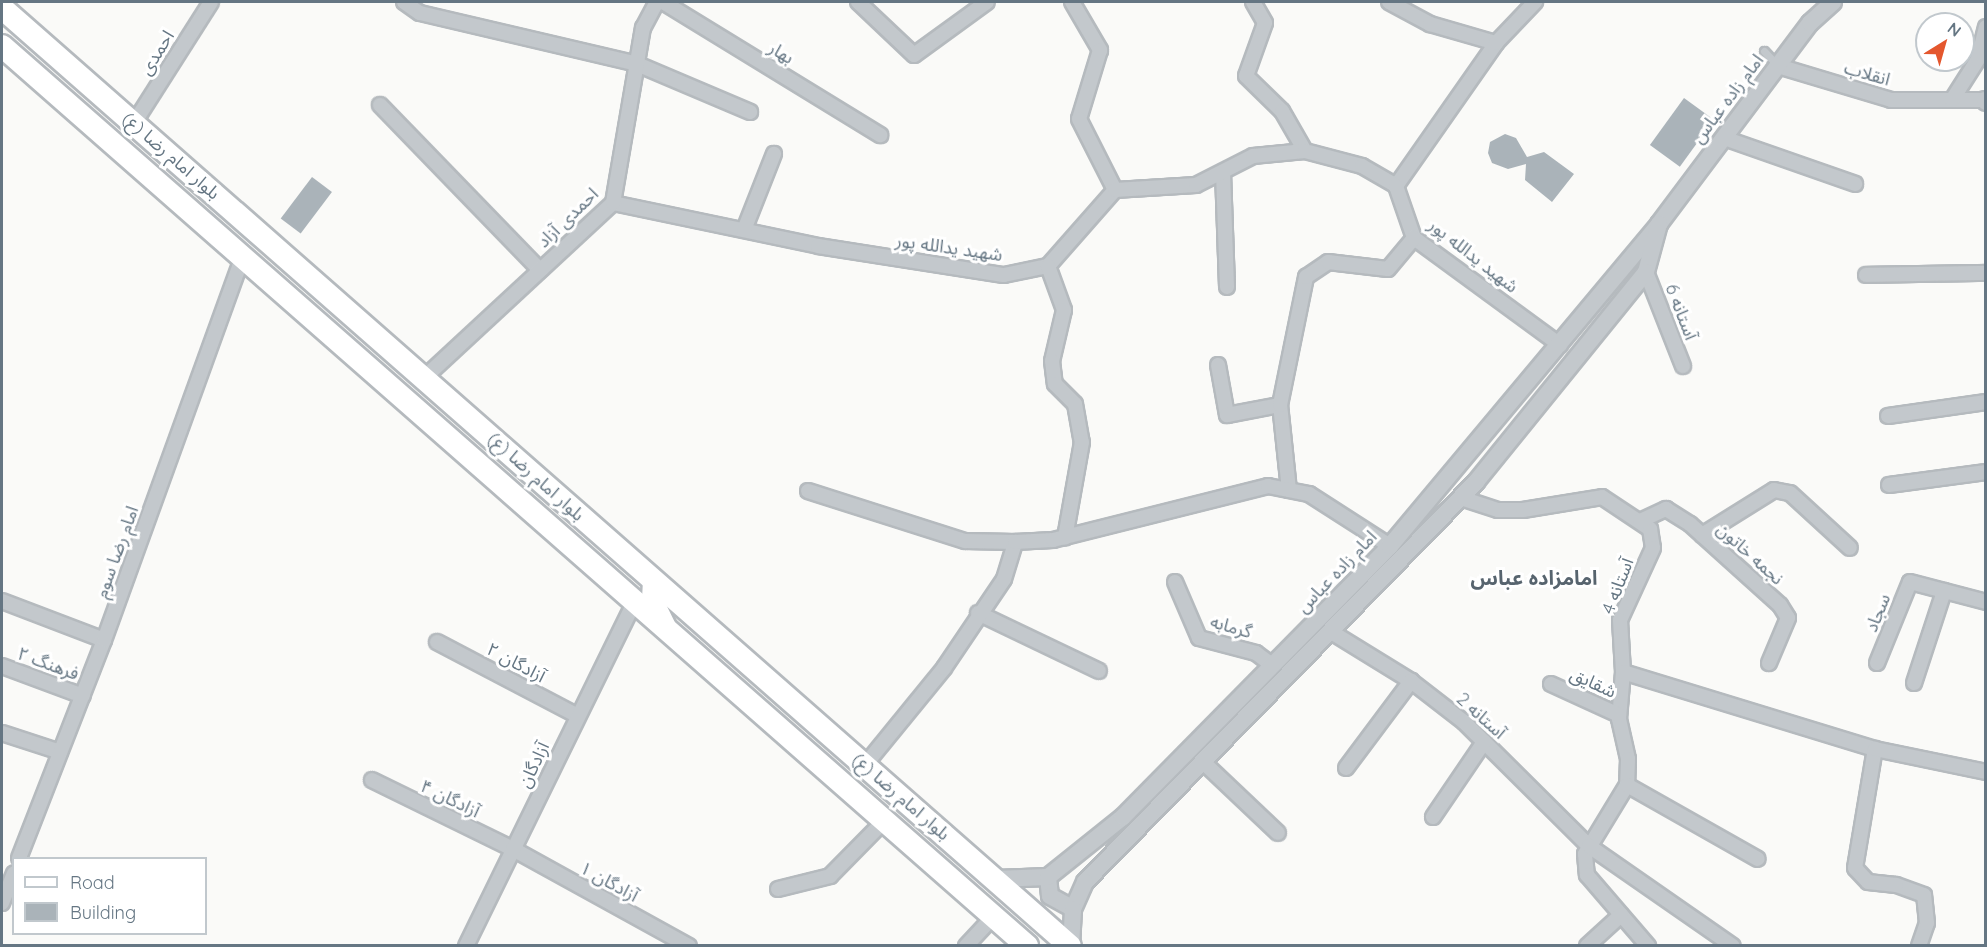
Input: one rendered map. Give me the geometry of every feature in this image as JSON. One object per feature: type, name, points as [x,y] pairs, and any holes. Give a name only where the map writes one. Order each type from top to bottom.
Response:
[{"type":"highway","name":"بلوار امام رضا (ع)","points":[[2,8],[1070,945]]},
{"type":"highway","name":"بلوار امام رضا (ع)","points":[[2,46],[1027,945]]},
{"type":"main road","points":[[600,570],[614,563],[620,551]]},
{"type":"main road","points":[[653,580],[652,600],[665,627]]},
{"type":"street","name":"احمدی","points":[[134,123],[211,2]]},
{"type":"street","points":[[404,2],[420,13],[637,64],[750,112]]},
{"type":"street","name":"احمدی آزاد","points":[[424,378],[613,203],[643,28],[657,2]]},
{"type":"street","name":"بهار","points":[[663,2],[880,135]]},
{"type":"street","points":[[858,2],[914,54],[987,2]]},
{"type":"street","points":[[1072,2],[1100,50],[1079,119],[1115,190]]},
{"type":"street","points":[[1253,2],[1265,22],[1246,75],[1282,111],[1305,151]]},
{"type":"street","points":[[1389,2],[1430,24],[1496,43]]},
{"type":"street","points":[[1065,537],[1082,442],[1075,404],[1055,384],[1052,361],[1064,310],[1048,266],[1115,190],[1196,185],[1253,156],[1305,151],[1362,166],[1396,186],[1496,43],[1535,2]]},
{"type":"street","name":"امام زاده عباس","points":[[1048,877],[1123,818],[1390,546],[1659,224],[1810,23],[1833,2]]},
{"type":"street","points":[[1952,100],[1978,59],[1986,27]]},
{"type":"street","name":"انقلاب","points":[[1778,66],[1891,100],[1985,101]]},
{"type":"street","points":[[380,105],[540,270]]},
{"type":"street","points":[[1724,138],[1855,184]]},
{"type":"street","points":[[744,230],[774,154]]},
{"type":"street","points":[[1222,172],[1227,287]]},
{"type":"street","name":"شهید یدالله پور","points":[[1396,186],[1414,238],[1560,345]]},
{"type":"street","name":"شهید یدالله پور","points":[[613,203],[818,246],[1004,275],[1048,266]]},
{"type":"street","name":"امام زاده عباس","points":[[1070,945],[1073,909],[1085,882],[1333,633],[1461,498],[1646,272],[1659,224]]},
{"type":"street","points":[[1289,490],[1280,405],[1306,277],[1328,262],[1388,269],[1414,238]]},
{"type":"street","name":"امام رضا سوم","points":[[19,857],[104,640],[243,257]]},
{"type":"street","name":"آستانه 6","points":[[1646,272],[1683,366]]},
{"type":"street","points":[[1866,275],[1986,273]]},
{"type":"street","points":[[1218,365],[1227,415],[1280,405]]},
{"type":"street","points":[[1888,416],[1986,402]]},
{"type":"street","points":[[1889,485],[1986,472]]},
{"type":"street","points":[[808,491],[965,541],[1016,542],[1065,537],[1226,494],[1268,486],[1309,494],[1390,546]]},
{"type":"street","points":[[1702,535],[1774,490],[1790,493],[1850,548]]},
{"type":"street","points":[[1461,498],[1498,510],[1523,510],[1602,497],[1640,521]]},
{"type":"street","name":"نجمه خاتون","points":[[1640,521],[1666,509],[1702,535],[1780,605],[1788,618],[1768,663]]},
{"type":"street","name":"آستانه 4","points":[[1627,785],[1628,759],[1619,715],[1623,672],[1620,620],[1653,548],[1650,529],[1640,521]]},
{"type":"street","points":[[865,765],[944,668],[978,613],[1004,579],[1016,542]]},
{"type":"street","name":"گرمابه","points":[[1175,582],[1199,638],[1256,653],[1273,666]]},
{"type":"street","name":"سجاد","points":[[1877,663],[1910,582],[1986,602]]},
{"type":"street","points":[[1914,683],[1944,591]]},
{"type":"street","points":[[2,601],[104,640]]},
{"type":"street","name":"آزادگان","points":[[466,945],[635,601]]},
{"type":"street","points":[[978,613],[1099,671]]},
{"type":"street","name":"آستانه 2","points":[[1333,633],[1411,681],[1484,742],[1589,846],[1733,945]]},
{"type":"street","name":"آزادگان ۲","points":[[437,642],[578,716]]},
{"type":"street","name":"فرهنگ ۲","points":[[2,666],[83,696]]},
{"type":"street","points":[[1623,672],[1875,749],[1986,772]]},
{"type":"street","points":[[1346,768],[1411,681]]},
{"type":"street","name":"شقایق","points":[[1551,684],[1619,715]]},
{"type":"street","points":[[2,733],[60,752]]},
{"type":"street","points":[[1433,816],[1484,742]]},
{"type":"street","points":[[1875,749],[1856,868],[1868,882],[1896,885],[1924,895],[1927,923],[1918,945]]},
{"type":"street","points":[[1203,762],[1278,833]]},
{"type":"street","name":"آزادگان ۴","points":[[372,780],[513,849]]},
{"type":"street","points":[[1648,945],[1587,875],[1585,854],[1627,785],[1758,859]]},
{"type":"street","points":[[778,889],[830,876],[884,821]]},
{"type":"street","name":"آزادگان ۱","points":[[513,849],[689,945]]},
{"type":"street","points":[[995,879],[1048,877],[1050,896],[1073,909]]},
{"type":"street","points":[[2,903],[12,878]]},
{"type":"street","points":[[1587,945],[1622,915]]},
{"type":"street","points":[[966,945],[994,916]]},
{"type":"lane","points":[[1764,51],[1778,66]]},
{"type":"building","points":[[1684,98],[1714,120],[1680,167],[1650,145]]},
{"type":"building","points":[[1505,134],[1516,138],[1527,157],[1544,152],[1574,174],[1552,202],[1525,180],[1526,164],[1508,169],[1492,163],[1488,153],[1490,142]]},
{"type":"building","points":[[312,177],[332,192],[301,234],[281,219]]},
{"type":"district","name":"امامزاده عباس","points":[[1534,577]]}]
